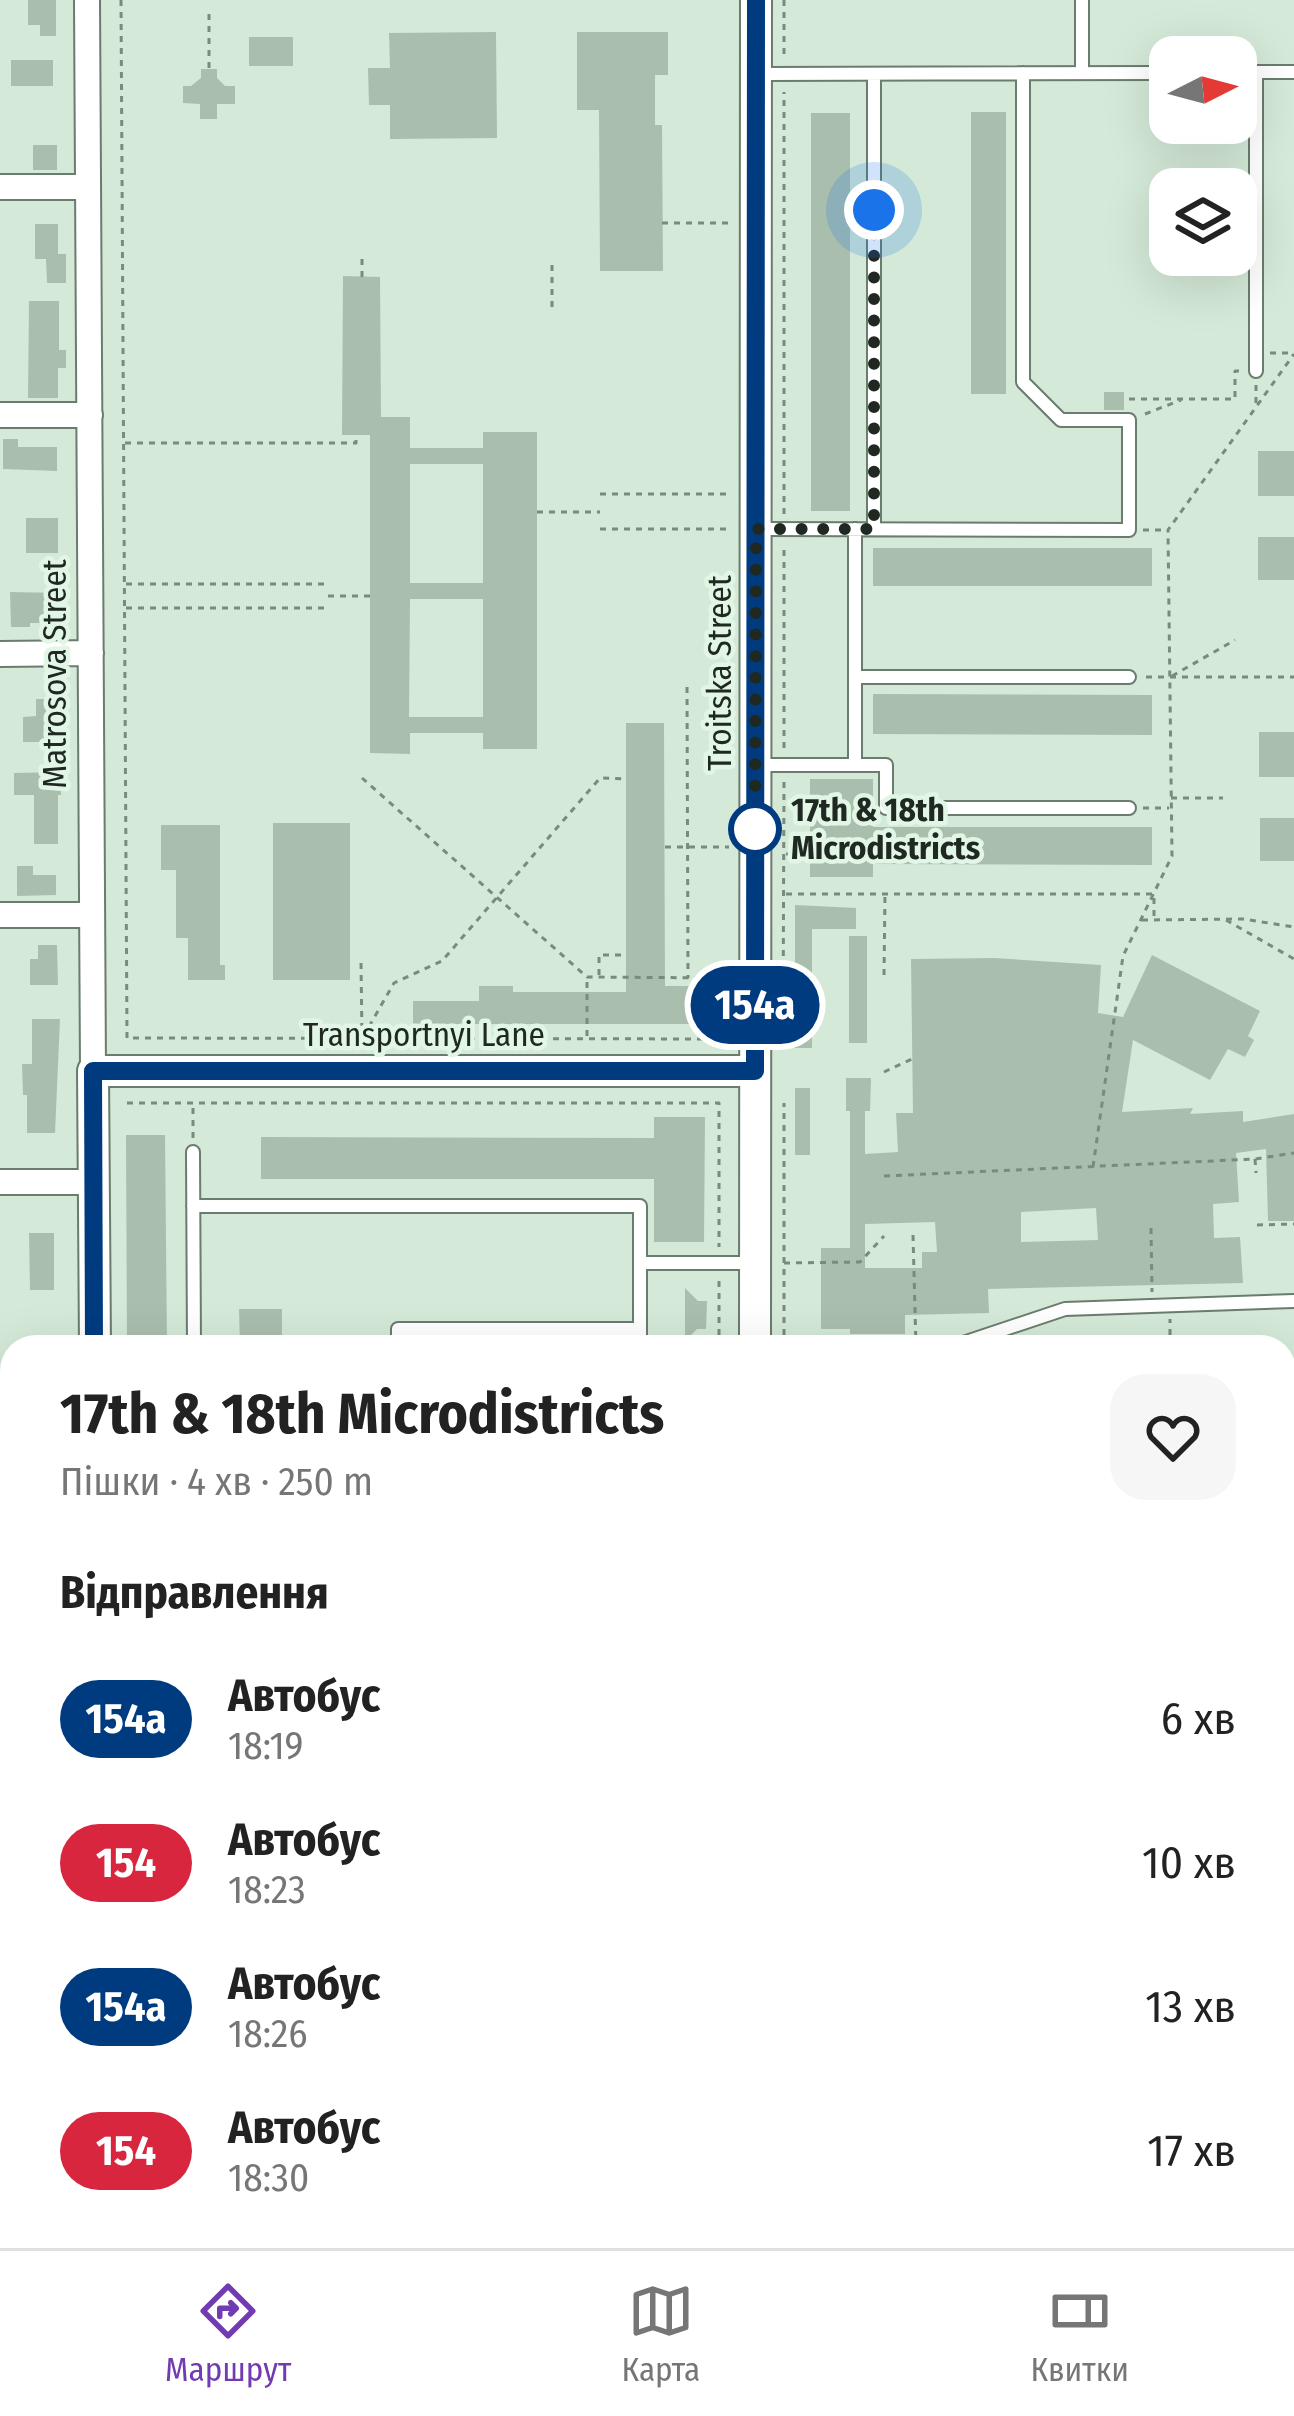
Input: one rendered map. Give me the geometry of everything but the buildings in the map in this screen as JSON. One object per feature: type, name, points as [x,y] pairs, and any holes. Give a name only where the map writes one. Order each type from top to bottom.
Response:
[{"type":"street","name":"Matrosova Street","points":[[87,0],[94,1335]]},
{"type":"street","name":"Troitska Street","points":[[756,0],[770,74],[756,529],[770,765],[755,1071],[770,1263],[757,1335]]},
{"type":"street","points":[[0,187],[88,187]]},
{"type":"street","points":[[0,416],[90,415]]},
{"type":"street","points":[[0,654],[91,653]]},
{"type":"street","points":[[0,915],[92,915]]},
{"type":"street","name":"Transportnyi Lane","points":[[93,1071],[755,1071]]},
{"type":"street","points":[[0,1182],[94,1182]]},
{"type":"lane","points":[[1082,0],[1082,73]]},
{"type":"lane","points":[[1257,72],[1294,72]]},
{"type":"lane","points":[[756,529],[1129,530],[1129,420],[1061,420],[1023,382],[1023,73]]},
{"type":"lane","points":[[770,74],[1149,73]]},
{"type":"lane","points":[[874,74],[874,529]]},
{"type":"lane","points":[[1256,144],[1256,370]]},
{"type":"lane","points":[[855,529],[855,765]]},
{"type":"lane","points":[[855,677],[1129,677]]},
{"type":"lane","points":[[770,765],[886,765],[886,808],[1129,808]]},
{"type":"lane","points":[[193,1152],[194,1335]]},
{"type":"lane","points":[[193,1206],[640,1206],[640,1335]]},
{"type":"lane","points":[[640,1263],[770,1263]]},
{"type":"lane","points":[[987,1335],[1065,1309],[1294,1301]]},
{"type":"lane","points":[[398,1335],[398,1329],[640,1329]]},
{"type":"path","points":[[121,0],[127,1038],[729,1039]]},
{"type":"path","points":[[783,1028],[784,854],[770,765],[756,529],[770,74],[784,0]]},
{"type":"path","points":[[209,14],[209,69]]},
{"type":"path","points":[[662,223],[730,223]]},
{"type":"path","points":[[362,260],[362,277]]},
{"type":"path","points":[[552,265],[553,309]]},
{"type":"path","points":[[1256,353],[1294,353]]},
{"type":"path","points":[[1093,1167],[1123,956],[1172,856],[1168,530],[1294,353]]},
{"type":"path","points":[[1129,399],[1235,399],[1235,370]]},
{"type":"path","points":[[1256,370],[1256,407]]},
{"type":"path","points":[[1129,420],[1182,399]]},
{"type":"path","points":[[124,443],[356,443],[356,435]]},
{"type":"path","points":[[600,494],[730,494]]},
{"type":"path","points":[[537,512],[600,512]]},
{"type":"path","points":[[600,529],[756,529]]},
{"type":"path","points":[[1129,530],[1168,530]]},
{"type":"path","points":[[124,584],[328,584]]},
{"type":"path","points":[[328,596],[370,596]]},
{"type":"path","points":[[124,608],[328,608]]},
{"type":"path","points":[[1170,677],[1234,640]]},
{"type":"path","points":[[1129,677],[1294,677]]},
{"type":"path","points":[[687,687],[688,978]]},
{"type":"path","points":[[362,778],[586,977],[729,978]]},
{"type":"path","points":[[362,1038],[394,983],[442,961],[599,778],[626,778]]},
{"type":"path","points":[[1171,798],[1223,798]]},
{"type":"path","points":[[1129,808],[1172,808]]},
{"type":"path","points":[[664,847],[729,847]]},
{"type":"path","points":[[784,854],[810,854]]},
{"type":"path","points":[[784,894],[1154,894]]},
{"type":"path","points":[[884,975],[885,894]]},
{"type":"path","points":[[1154,894],[1154,920]]},
{"type":"path","points":[[1141,920],[1224,919],[1294,927]]},
{"type":"path","points":[[1224,919],[1294,959]]},
{"type":"path","points":[[599,978],[599,955],[626,955]]},
{"type":"path","points":[[362,963],[362,1038]]},
{"type":"path","points":[[586,977],[586,1039]]},
{"type":"path","points":[[884,1072],[913,1060]]},
{"type":"path","points":[[127,1102],[719,1103],[719,1335]]},
{"type":"path","points":[[193,1102],[193,1152]]},
{"type":"path","points":[[782,1335],[770,1263],[784,1103]]},
{"type":"path","points":[[884,1176],[1256,1159],[1294,1153]]},
{"type":"path","points":[[1256,1159],[1256,1173]]},
{"type":"path","points":[[1257,1225],[1294,1224]]},
{"type":"path","points":[[1150,1228],[1153,1306]]},
{"type":"path","points":[[770,1263],[860,1262],[884,1235]]},
{"type":"path","points":[[913,1235],[916,1335]]},
{"type":"path","points":[[1170,1305],[1170,1335]]},
{"type":"bus line","name":"154а","points":[[94,1335],[93,1071],[755,1071],[756,0]]},
{"type":"place","name":"17th & 18th Microdistricts","points":[[755,829]]},
{"type":"route","points":[[755,829],[756,529],[874,529],[874,210]]}]
